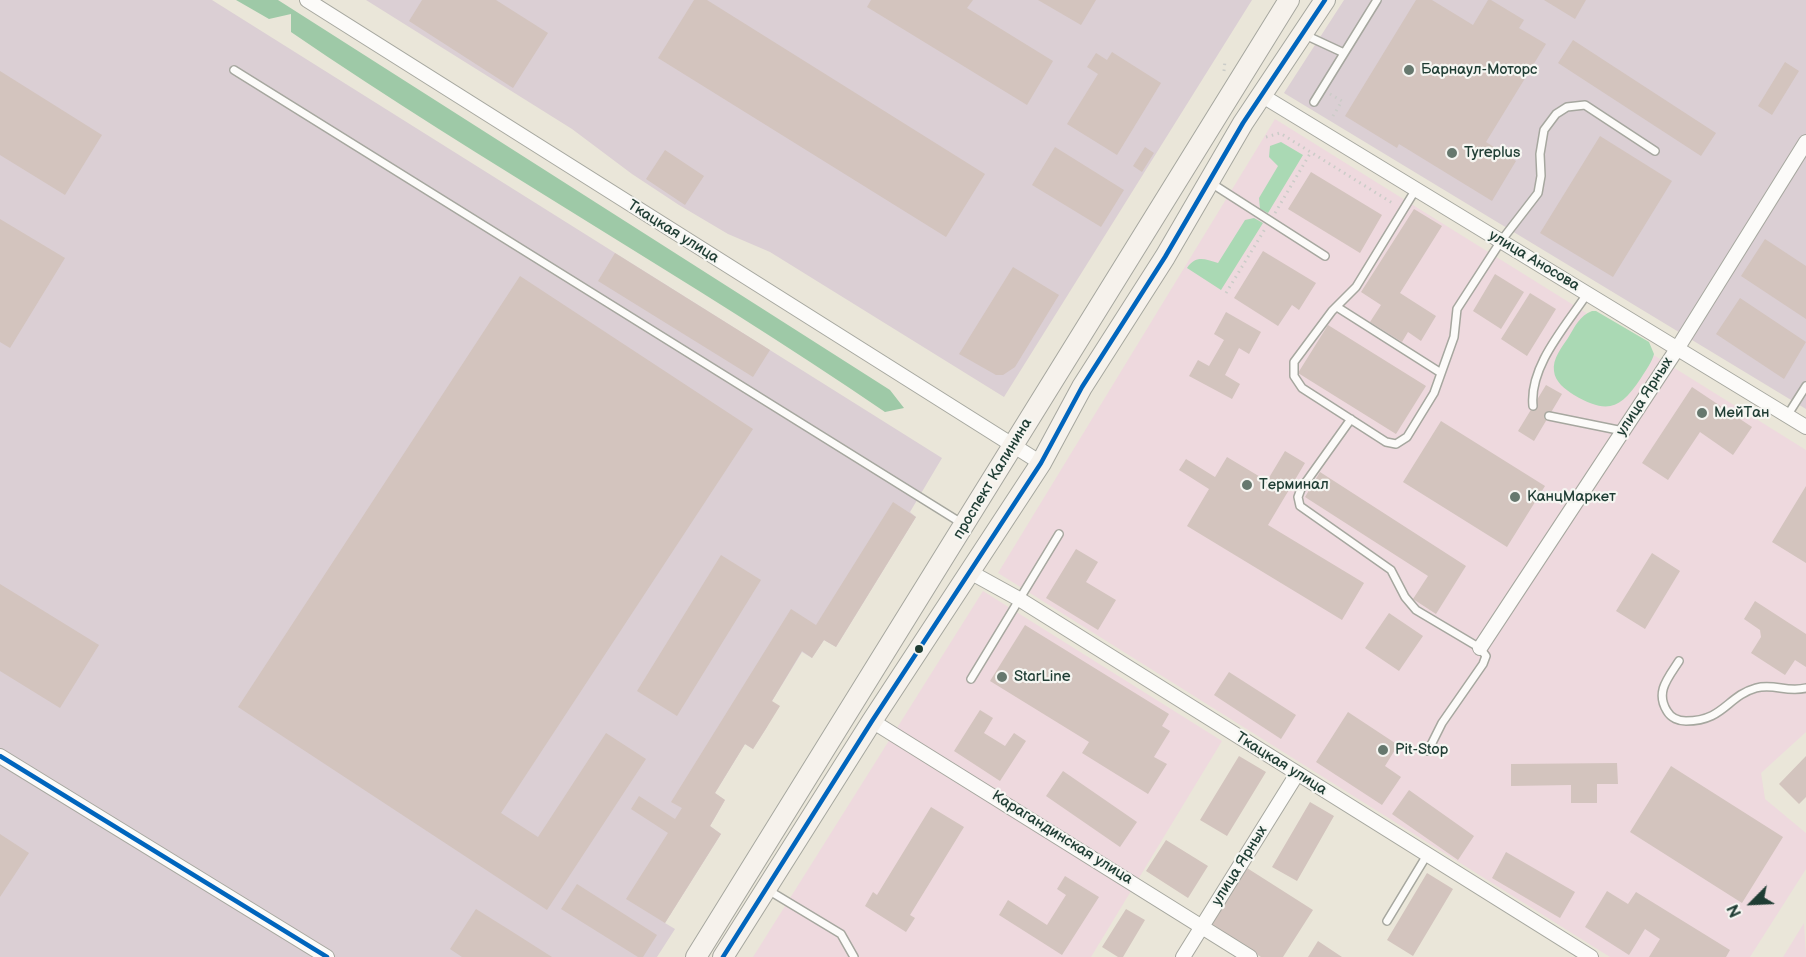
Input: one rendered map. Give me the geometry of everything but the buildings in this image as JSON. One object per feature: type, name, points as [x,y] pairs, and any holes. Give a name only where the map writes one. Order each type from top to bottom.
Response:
[{"type":"main road","name":"проспект Калинина","points":[[696,957],[1289,0]]},
{"type":"main road","name":"проспект Калинина","points":[[723,957],[872,721],[1041,463],[1082,387],[1210,182],[1261,95],[1325,0]]},
{"type":"main road","points":[[1239,81],[1261,95]]},
{"type":"main road","points":[[947,554],[970,572]]},
{"type":"street","name":"Ткацкая улица","points":[[307,0],[1041,463]]},
{"type":"street","name":"улица Аносова","points":[[1261,95],[1806,428]]},
{"type":"street","name":"улица Ярных","points":[[1480,648],[1677,349],[1806,142]]},
{"type":"street","name":"Ткацкая улица","points":[[970,572],[1019,599],[1587,956]]},
{"type":"street","name":"Карагандинская улица","points":[[872,721],[1250,957]]},
{"type":"street","points":[[0,756],[327,957]]},
{"type":"street","name":"улица Ярных","points":[[1183,957],[1297,774]]},
{"type":"lane","points":[[1314,102],[1377,0]]},
{"type":"lane","points":[[1303,34],[1344,53]]},
{"type":"lane","points":[[234,70],[965,525]]},
{"type":"lane","points":[[1416,189],[1356,287],[1336,307],[1294,362],[1294,376],[1302,387],[1386,442],[1396,444],[1407,437],[1434,393],[1454,337],[1457,309],[1501,241],[1538,193],[1544,130],[1556,114],[1567,107],[1585,105],[1655,151]]},
{"type":"lane","points":[[1210,182],[1325,256]]},
{"type":"lane","points":[[1533,406],[1532,392],[1539,368],[1587,294]]},
{"type":"lane","points":[[1336,307],[1441,373]]},
{"type":"lane","points":[[1787,416],[1806,386]]},
{"type":"lane","points":[[1549,416],[1623,431]]},
{"type":"lane","points":[[1351,419],[1301,489],[1298,497],[1300,506],[1391,570],[1404,597],[1416,610],[1480,648],[1486,656],[1483,664],[1442,723],[1428,751]]},
{"type":"lane","points":[[970,679],[1059,534]]},
{"type":"lane","points":[[1679,661],[1662,687],[1661,698],[1669,715],[1679,721],[1699,721],[1717,715],[1742,694],[1756,688],[1772,686],[1789,691],[1806,688]]},
{"type":"lane","points":[[1387,921],[1427,855]]},
{"type":"lane","points":[[766,889],[841,934],[854,957]]},
{"type":"path","points":[[1322,89],[1342,101],[1333,116]]},
{"type":"path","points":[[1266,137],[1280,134],[1403,210]]},
{"type":"shaded area","points":[[0,0],[212,0],[942,458],[910,512],[916,517],[836,647],[824,640],[812,658],[802,652],[772,701],[767,727],[753,749],[745,744],[715,793],[725,800],[710,826],[721,834],[665,923],[675,929],[657,957],[0,957]]},
{"type":"shaded area","points":[[366,0],[1252,0],[1004,397],[770,252],[728,234],[679,205],[632,174],[572,129]]},
{"type":"shaded area","points":[[1344,0],[1806,0],[1806,409],[1284,93]]},
{"type":"shaded area","points":[[1275,119],[1806,450],[1806,732],[1761,773],[1765,799],[1806,833],[1806,869],[1750,957],[1610,957],[998,573]]},
{"type":"shaded area","points":[[983,591],[1222,741],[1091,957],[753,957]]},
{"type":"shaded area","points":[[1804,923],[1806,957],[1783,957]]},
{"type":"green space","points":[[236,0],[278,0],[890,390],[904,408],[885,412],[738,315],[438,129],[291,32],[291,14],[269,19]]},
{"type":"green space","points":[[1281,142],[1303,155],[1268,213],[1260,209],[1259,198],[1278,166],[1269,157],[1270,146]]},
{"type":"green space","points":[[1254,218],[1263,223],[1221,290],[1187,268],[1197,260],[1204,259],[1218,263],[1245,220]]},
{"type":"green space","points":[[1592,311],[1596,311],[1649,342],[1654,354],[1649,366],[1633,389],[1626,397],[1612,406],[1595,405],[1585,401],[1561,385],[1555,375],[1554,362],[1560,349],[1578,322]]},
{"type":"transit line","points":[[723,957],[872,721],[1041,463],[1082,387],[1165,257],[1243,123],[1325,0]]},
{"type":"transit line","points":[[0,756],[327,957]]},
{"type":"place","name":"Барнаул-Моторс","points":[[1409,70]]},
{"type":"place","name":"Tyreplus","points":[[1452,153]]},
{"type":"place","name":"МейТан","points":[[1702,413]]},
{"type":"place","name":"Терминал","points":[[1247,485]]},
{"type":"place","name":"КанцМаркет","points":[[1515,497]]},
{"type":"place","name":"StarLine","points":[[1002,677]]},
{"type":"place","name":"Pit-Stop","points":[[1383,750]]}]
